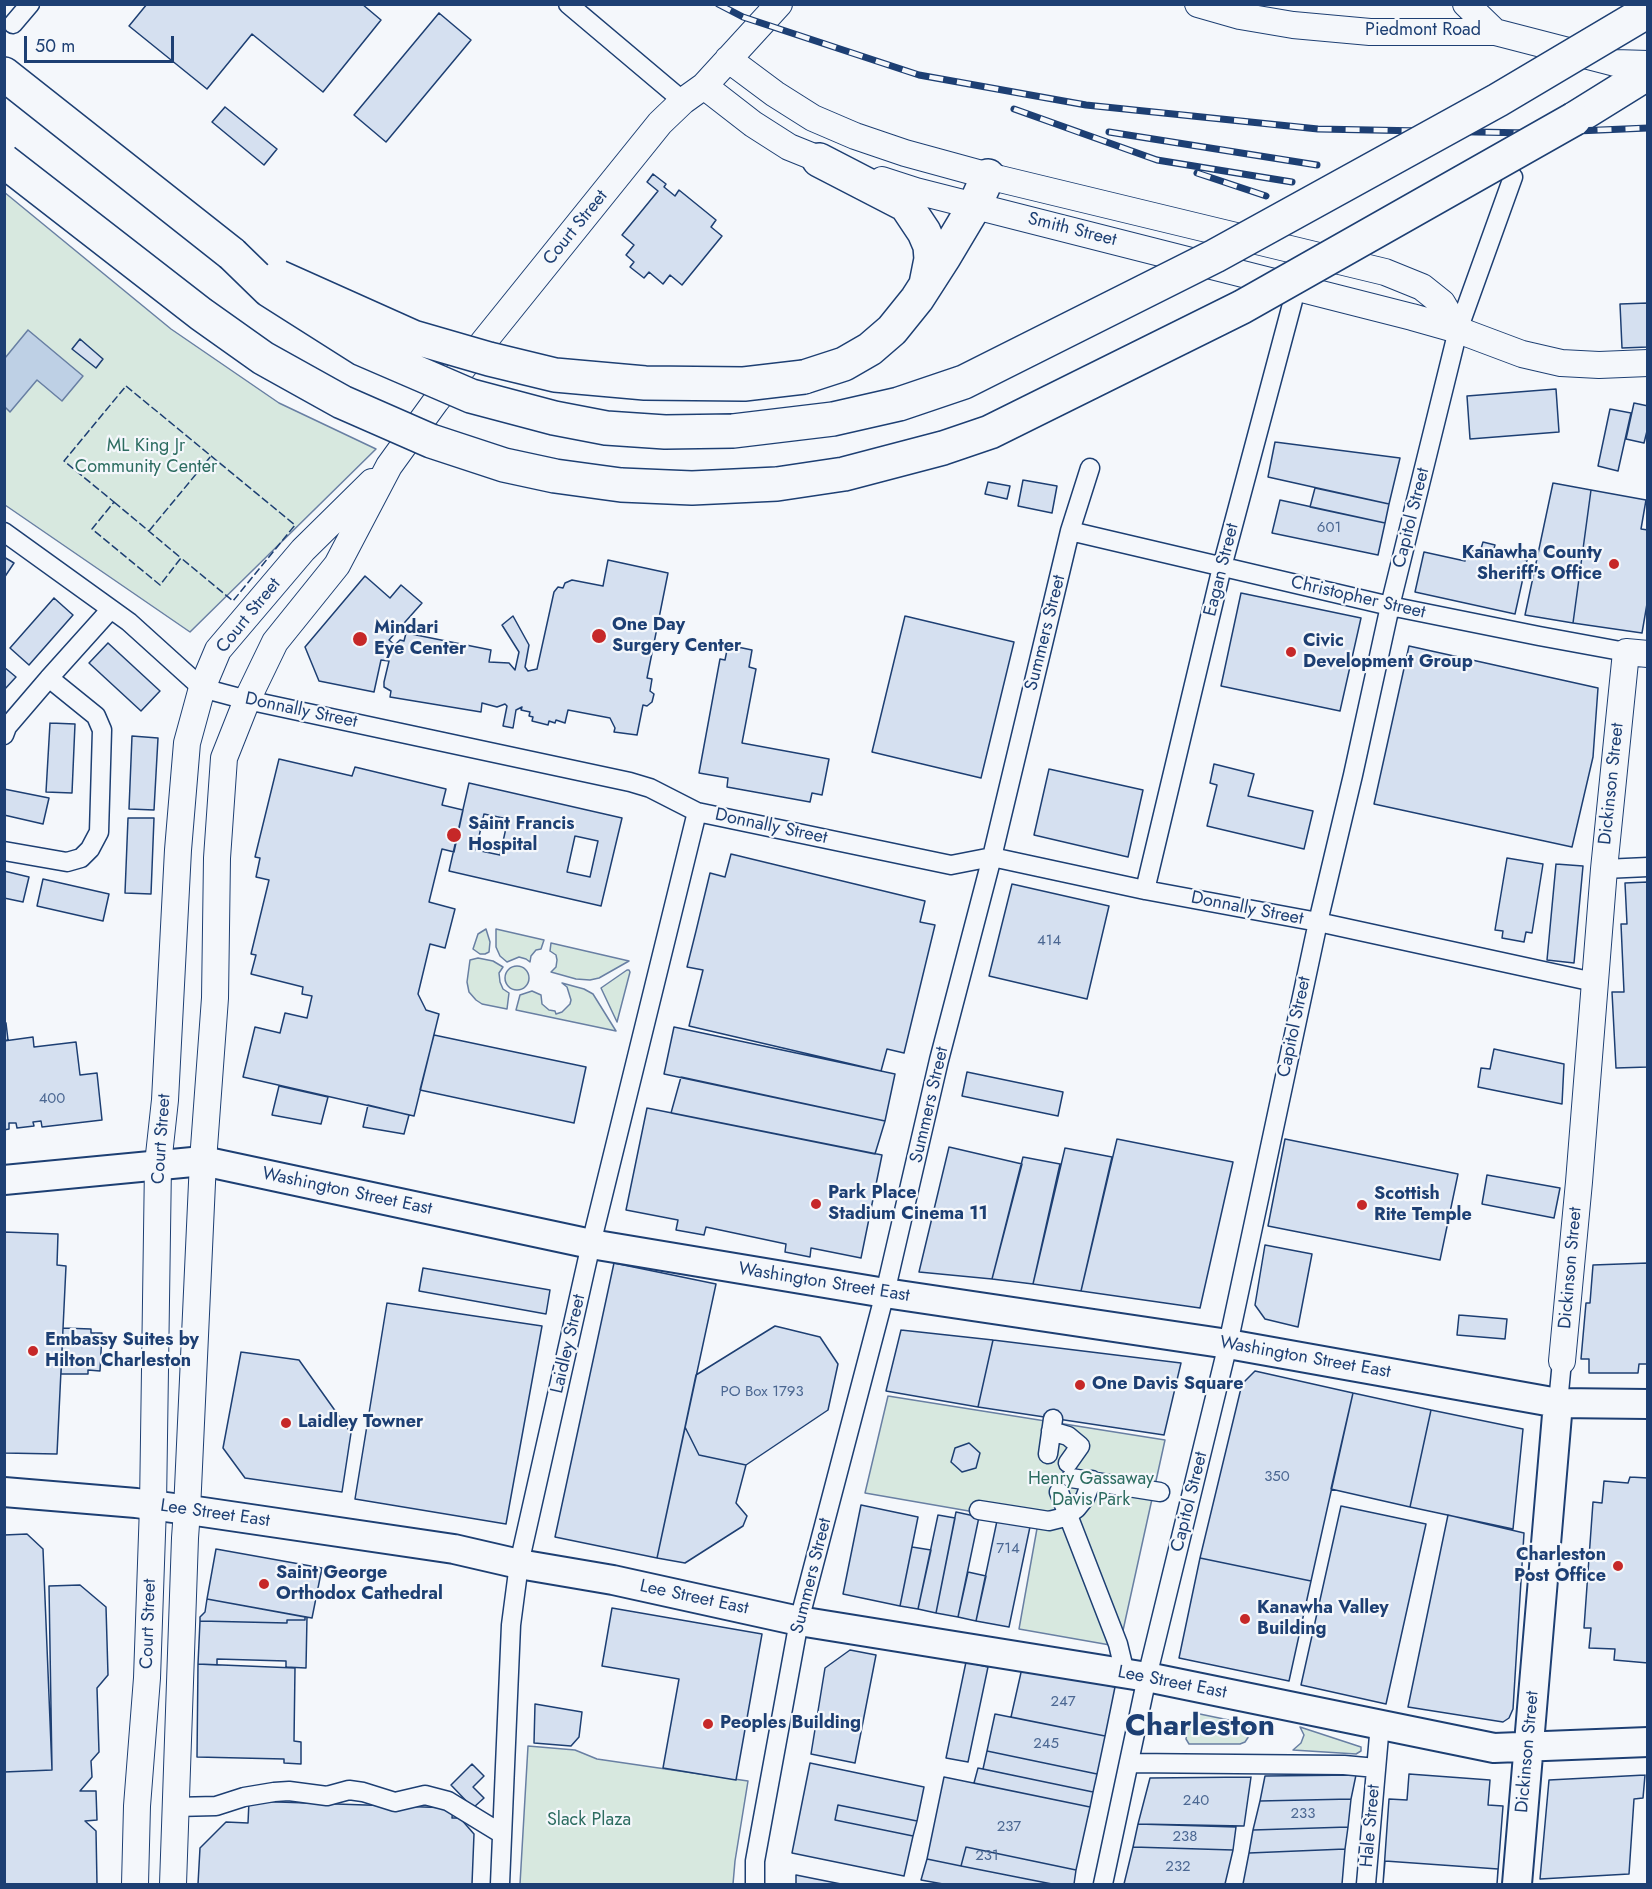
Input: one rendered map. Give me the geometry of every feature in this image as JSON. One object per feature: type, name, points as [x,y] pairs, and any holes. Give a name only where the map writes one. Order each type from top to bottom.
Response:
[{"type":"highway","points":[[1498,100],[1550,54],[1626,4]]},
{"type":"highway","points":[[4,74],[232,254],[269,290],[362,349],[471,396],[554,418],[606,428],[665,432],[733,431],[844,416],[899,404],[964,382],[1215,256],[1498,100],[1647,11]]},
{"type":"highway","points":[[4,161],[201,314],[263,358],[342,402],[431,441],[504,465],[555,476],[621,485],[692,488],[777,484],[844,474],[931,452],[990,432],[1242,307],[1574,119],[1647,73]]},
{"type":"highway","points":[[1574,119],[1647,92]]},
{"type":"highway","points":[[819,160],[906,206],[924,232],[930,246],[931,259],[926,286]]},
{"type":"highway","points":[[232,254],[413,337],[489,359],[555,375],[645,383],[744,384],[804,377],[844,364],[870,349],[892,330],[917,299],[982,191]]},
{"type":"main road","name":"Washington Street East","points":[[4,1180],[203,1161],[591,1245],[885,1293],[1228,1344],[1558,1403],[1647,1404]]},
{"type":"main road","name":"Dickinson Street","points":[[1517,1884],[1558,1403]]},
{"type":"main road","name":"Lee Street East","points":[[4,1492],[187,1510],[454,1549],[519,1564],[613,1580],[799,1621],[1136,1675],[1494,1748],[1647,1742]]},
{"type":"street","points":[[14,24],[30,4]]},
{"type":"street","points":[[568,4],[693,94]]},
{"type":"street","name":"Court Street","points":[[173,1884],[184,1538],[203,1161],[215,998],[217,858],[224,758],[247,700],[275,642],[337,565],[389,466],[436,401],[660,123],[729,59],[779,4]]},
{"type":"street","name":"Piedmont Road","points":[[1198,4],[1240,16],[1370,32],[1495,32],[1616,63],[1647,64]]},
{"type":"street","points":[[1466,4],[1495,32]]},
{"type":"street","name":"Smith Street","points":[[729,59],[775,94],[813,118],[855,136],[905,153],[982,191],[1296,287],[1458,330],[1522,354],[1561,363],[1599,365],[1647,363]]},
{"type":"street","name":"Smith Street","points":[[693,94],[753,124],[789,147],[819,160],[916,191],[982,191],[1307,253],[1385,272],[1422,287],[1442,303],[1458,330]]},
{"type":"street","name":"Capitol Street","points":[[1103,1884],[1129,1763],[1136,1675],[1228,1344],[1318,922],[1390,606],[1458,330],[1513,177]]},
{"type":"street","name":"Eagan Street","points":[[1145,890],[1222,567],[1307,253]]},
{"type":"street","name":"Court Street","points":[[135,1884],[137,1806],[147,1678],[153,1506],[158,1164],[165,1100],[178,850],[187,743],[202,688],[218,650],[303,550],[389,466]]},
{"type":"street","name":"Summers Street","points":[[755,1884],[755,1861],[799,1621],[885,1293],[939,1060],[992,857],[1070,531],[1090,468]]},
{"type":"street","name":"Christopher Street","points":[[1070,531],[1390,606],[1637,653]]},
{"type":"street","name":"Donnally Street","points":[[4,532],[129,622],[202,688],[247,700],[630,782],[650,788],[697,812],[951,865],[992,857],[1145,890],[1318,922],[1594,982]]},
{"type":"street","points":[[4,735],[7,727],[111,609]]},
{"type":"street","name":"Dickinson Street","points":[[1558,1403],[1604,869],[1637,653]]},
{"type":"street","points":[[4,851],[67,862],[81,858],[90,849],[99,832],[102,730],[96,716],[49,678]]},
{"type":"street","name":"Laidley Street","points":[[500,1884],[511,1625],[519,1564],[591,1245],[697,812]]},
{"type":"street","points":[[1604,869],[1647,867]]},
{"type":"street","points":[[1048,1454],[1052,1425],[1080,1446],[1066,1478],[1068,1515],[1118,1644],[1136,1675]]},
{"type":"street","points":[[1066,1478],[1092,1480],[1160,1492]]},
{"type":"street","points":[[979,1510],[1049,1521],[1068,1515],[1077,1508],[1085,1498],[1092,1480]]},
{"type":"street","points":[[1129,1763],[1344,1765],[1376,1768],[1380,1724]]},
{"type":"street","name":"Hale Street","points":[[1366,1884],[1376,1768]]},
{"type":"street","points":[[175,1807],[216,1806],[274,1791],[327,1796],[349,1790],[395,1802],[425,1795],[448,1801],[502,1833]]},
{"type":"green space","name":"ML King Jr Community Center","points":[[4,192],[171,329],[279,403],[376,449],[190,632],[5,505]]},
{"type":"green space","points":[[486,929],[490,942],[489,952],[480,954],[473,949],[478,934]]},
{"type":"green space","points":[[496,929],[544,940],[541,949],[536,950],[530,962],[519,957],[507,962],[500,956],[496,947]]},
{"type":"green space","points":[[551,943],[629,961],[599,978],[576,979],[551,972],[556,967],[557,960],[556,955],[550,951]]},
{"type":"green space","points":[[478,958],[493,961],[503,967],[499,973],[503,989],[509,993],[507,1009],[482,1004],[469,992],[467,982],[470,960]]},
{"type":"green space","points":[[517,966],[522,967],[528,973],[528,983],[522,989],[517,990],[512,989],[506,983],[505,978],[506,973],[512,967]]},
{"type":"green space","points":[[627,970],[630,972],[617,1022],[601,988]]},
{"type":"green space","points":[[562,983],[593,994],[616,1031],[516,1010],[520,995],[532,991],[541,995],[542,1004],[549,1010],[555,1011],[556,1014],[562,1012],[571,1000],[567,987]]},
{"type":"green space","name":"Henry Gassaway Davis Park","points":[[888,1396],[1165,1440],[1122,1635],[1110,1645],[1019,1629],[1038,1523],[865,1493]]},
{"type":"green space","points":[[1195,1713],[1248,1724],[1251,1733],[1245,1742],[1240,1744],[1189,1744],[1186,1739],[1187,1730]]},
{"type":"green space","points":[[1300,1727],[1361,1747],[1361,1751],[1356,1754],[1293,1750],[1301,1743],[1304,1735]]},
{"type":"green space","name":"Slack Plaza","points":[[528,1746],[575,1750],[597,1759],[748,1781],[733,1884],[520,1884]]},
{"type":"water","points":[[28,330],[83,376],[62,401],[37,380],[10,412],[5,407],[5,358]]},
{"type":"building","points":[[147,4],[362,4],[381,20],[323,92],[252,34],[207,89],[129,26]]},
{"type":"building","points":[[439,13],[471,40],[386,142],[354,115]]},
{"type":"building","points":[[225,107],[277,149],[264,165],[212,122]]},
{"type":"building","points":[[653,174],[666,184],[664,187],[675,196],[679,190],[716,220],[711,227],[722,236],[682,285],[670,275],[663,284],[649,272],[644,278],[630,267],[634,262],[626,255],[634,245],[622,235],[658,191],[647,182]]},
{"type":"building","points":[[1648,303],[1648,347],[1622,348],[1620,304]]},
{"type":"building","points":[[80,339],[103,359],[96,368],[72,349]]},
{"type":"building","points":[[1556,389],[1559,432],[1470,439],[1467,396]]},
{"type":"building","points":[[1634,403],[1648,406],[1648,427],[1644,443],[1626,439]]},
{"type":"building","points":[[1610,409],[1631,413],[1618,471],[1598,466]]},
{"type":"building","points":[[1275,442],[1400,458],[1389,504],[1268,477]]},
{"type":"building","points":[[1023,480],[1057,486],[1052,513],[1018,506]]},
{"type":"building","points":[[988,482],[1010,486],[1007,499],[985,494]]},
{"type":"building","points":[[1553,483],[1591,490],[1573,623],[1525,615]]},
{"type":"building","points":[[1315,488],[1389,504],[1385,523],[1310,507]]},
{"type":"building","name":"Kanawha County Sheriff's Office","points":[[1591,490],[1646,500],[1641,529],[1648,530],[1648,598],[1642,633],[1573,623]]},
{"type":"building","points":[[1280,500],[1385,523],[1378,555],[1272,533]]},
{"type":"building","points":[[1483,542],[1495,545],[1493,552],[1527,560],[1515,614],[1415,592],[1424,552],[1465,561],[1467,549],[1480,552]]},
{"type":"building","points":[[4,557],[14,563],[4,578]]},
{"type":"building","points":[[608,560],[668,573],[647,678],[652,679],[650,691],[654,694],[652,702],[647,706],[643,705],[637,735],[614,732],[615,728],[610,718],[568,710],[565,723],[556,720],[555,723],[549,721],[548,725],[532,721],[533,717],[529,716],[530,712],[521,710],[522,707],[516,710],[513,728],[503,726],[507,706],[505,704],[497,707],[482,703],[481,712],[390,697],[391,691],[384,687],[389,661],[381,660],[374,692],[319,681],[305,647],[365,576],[390,598],[401,585],[422,603],[389,640],[395,645],[400,640],[404,641],[406,633],[491,650],[489,662],[509,663],[515,670],[519,652],[502,625],[513,616],[529,645],[525,667],[528,671],[537,669],[554,592],[558,587],[563,588],[565,583],[572,580],[603,586]]},
{"type":"building","name":"Civic Development Group","points":[[1241,593],[1361,618],[1340,711],[1221,686]]},
{"type":"building","points":[[54,598],[73,615],[29,665],[10,648]]},
{"type":"building","points":[[905,616],[1014,642],[981,778],[872,752]]},
{"type":"building","points":[[108,643],[160,691],[141,711],[89,663]]},
{"type":"building","points":[[728,645],[752,650],[749,667],[756,669],[742,743],[829,759],[822,795],[812,793],[810,802],[727,787],[728,778],[699,773],[720,659],[725,660]]},
{"type":"building","points":[[1409,646],[1598,688],[1593,757],[1572,847],[1374,804]]},
{"type":"building","points":[[4,667],[16,677],[4,690]]},
{"type":"building","points":[[50,723],[75,724],[72,793],[46,792]]},
{"type":"building","points":[[132,736],[158,738],[154,810],[129,809]]},
{"type":"building","points":[[279,759],[352,776],[355,767],[446,789],[442,805],[463,810],[454,852],[442,849],[429,902],[455,909],[445,948],[430,944],[418,994],[426,1010],[439,1014],[414,1116],[243,1077],[255,1027],[280,1033],[285,1013],[307,1018],[312,996],[302,994],[303,987],[251,974],[256,955],[251,954],[269,880],[256,877],[260,858],[255,857]]},
{"type":"building","points":[[1214,764],[1254,774],[1248,796],[1313,811],[1304,849],[1207,826],[1217,785],[1210,783]]},
{"type":"building","points":[[1049,769],[1143,790],[1128,857],[1034,835]]},
{"type":"building","points":[[469,783],[622,818],[601,906],[449,871]],"holes":[[[484,814],[508,819],[500,855],[476,850]],[[575,836],[598,841],[590,877],[567,872]]]},
{"type":"building","points":[[4,789],[49,798],[43,824],[4,815]]},
{"type":"building","points":[[128,818],[154,818],[151,894],[125,893]]},
{"type":"building","points":[[731,854],[925,901],[920,922],[935,925],[904,1053],[887,1049],[881,1071],[689,1026],[703,970],[687,967],[710,873],[725,877]]},
{"type":"building","points":[[1507,858],[1543,864],[1532,933],[1526,932],[1524,942],[1502,938],[1503,931],[1495,930]]},
{"type":"building","points":[[1556,864],[1583,866],[1574,963],[1547,960]]},
{"type":"building","points":[[4,871],[29,877],[23,902],[4,898]]},
{"type":"building","points":[[43,879],[109,894],[103,921],[37,906]]},
{"type":"building","points":[[1648,882],[1648,1067],[1616,1068],[1612,992],[1624,992],[1621,924],[1627,924],[1625,883]]},
{"type":"building","points":[[1012,884],[1109,906],[1087,999],[989,976]]},
{"type":"building","points":[[4,1022],[8,1040],[4,1041]]},
{"type":"building","points":[[674,1027],[895,1074],[885,1121],[664,1074]]},
{"type":"building","points":[[434,1035],[586,1067],[574,1123],[420,1090]]},
{"type":"building","points":[[33,1037],[34,1047],[76,1042],[80,1075],[97,1073],[102,1120],[42,1127],[41,1121],[33,1122],[34,1126],[17,1128],[16,1123],[9,1123],[9,1129],[4,1130],[4,1041]]},
{"type":"building","points":[[1494,1049],[1564,1064],[1562,1104],[1478,1087],[1481,1068],[1490,1069]]},
{"type":"building","points":[[967,1072],[1063,1092],[1058,1116],[962,1096]]},
{"type":"building","points":[[681,1077],[885,1121],[875,1154],[671,1113]]},
{"type":"building","points":[[279,1086],[328,1097],[321,1124],[272,1115]]},
{"type":"building","points":[[368,1105],[409,1115],[404,1134],[363,1127]]},
{"type":"building","points":[[647,1108],[882,1155],[861,1258],[811,1248],[810,1257],[785,1252],[786,1244],[706,1227],[704,1235],[676,1230],[678,1220],[626,1210]]},
{"type":"building","points":[[1117,1139],[1233,1162],[1200,1308],[1081,1291]]},
{"type":"building","name":"Scottish Rite Temple","points":[[1285,1139],[1458,1174],[1440,1260],[1268,1226]]},
{"type":"building","points":[[949,1147],[1022,1164],[992,1279],[919,1272]]},
{"type":"building","points":[[1065,1148],[1112,1157],[1081,1291],[1033,1284]]},
{"type":"building","points":[[1023,1157],[1060,1164],[1033,1284],[992,1279]]},
{"type":"building","points":[[1487,1175],[1560,1188],[1554,1218],[1482,1204]]},
{"type":"building","name":"Embassy Suites by Hilton Charleston","points":[[4,1232],[58,1234],[57,1265],[66,1266],[57,1454],[4,1453]]},
{"type":"building","points":[[1265,1245],[1312,1254],[1298,1327],[1265,1319],[1255,1305]]},
{"type":"building","points":[[614,1263],[716,1284],[657,1558],[555,1537]]},
{"type":"building","points":[[1648,1263],[1648,1364],[1639,1364],[1638,1373],[1589,1373],[1589,1359],[1581,1359],[1586,1303],[1590,1303],[1593,1265]]},
{"type":"building","points":[[423,1268],[550,1290],[546,1314],[419,1291]]},
{"type":"building","points":[[387,1303],[542,1326],[506,1524],[355,1499]]},
{"type":"building","points":[[1459,1315],[1507,1319],[1505,1339],[1457,1335]]},
{"type":"building","points":[[775,1326],[820,1337],[838,1364],[828,1410],[746,1465],[699,1455],[685,1427],[696,1375]]},
{"type":"building","points":[[63,1328],[91,1329],[91,1333],[102,1333],[100,1371],[88,1370],[88,1374],[61,1374]]},
{"type":"building","points":[[901,1330],[993,1340],[978,1407],[886,1391]]},
{"type":"building","name":"One Davis Square","points":[[993,1340],[1181,1363],[1164,1435],[978,1407]]},
{"type":"building","name":"Laidley Towner","points":[[241,1352],[299,1360],[351,1433],[342,1492],[245,1478],[223,1448]]},
{"type":"building","points":[[1255,1371],[1353,1393],[1311,1581],[1200,1558],[1242,1384]]},
{"type":"building","points":[[1353,1393],[1431,1410],[1410,1507],[1331,1489]]},
{"type":"building","points":[[1431,1410],[1523,1429],[1513,1529],[1410,1507]]},
{"type":"building","points":[[685,1427],[699,1455],[746,1465],[736,1503],[747,1516],[743,1526],[685,1563],[657,1558]]},
{"type":"building","points":[[969,1443],[980,1453],[976,1468],[962,1472],[951,1462],[955,1448]]},
{"type":"building","name":"Charleston Post Office","points":[[1630,1477],[1648,1478],[1648,1663],[1614,1660],[1615,1649],[1589,1648],[1591,1628],[1584,1628],[1593,1502],[1602,1503],[1604,1481],[1628,1483]]},
{"type":"building","points":[[861,1505],[918,1517],[900,1606],[843,1594]]},
{"type":"building","points":[[1341,1506],[1426,1524],[1386,1704],[1301,1685]]},
{"type":"building","points":[[956,1512],[979,1517],[958,1617],[936,1613]]},
{"type":"building","points":[[938,1515],[955,1518],[936,1613],[918,1609]]},
{"type":"building","points":[[1448,1515],[1524,1533],[1513,1709],[1509,1718],[1503,1722],[1408,1707]]},
{"type":"building","points":[[998,1516],[1031,1522],[1009,1627],[976,1621]]},
{"type":"building","points":[[27,1534],[43,1549],[52,1770],[4,1772],[4,1535]]},
{"type":"building","points":[[912,1547],[931,1550],[918,1609],[900,1606]]},
{"type":"building","name":"Saint George Orthodox Cathedral","points":[[216,1549],[322,1568],[312,1618],[207,1599]]},
{"type":"building","name":"Kanawha Valley Building","points":[[1200,1558],[1311,1581],[1289,1681],[1179,1658]]},
{"type":"building","points":[[968,1572],[986,1576],[976,1621],[958,1617]]},
{"type":"building","points":[[80,1585],[106,1607],[108,1675],[97,1688],[99,1752],[91,1761],[92,1777],[80,1791],[96,1791],[97,1820],[85,1821],[96,1831],[97,1884],[4,1884],[4,1772],[52,1770],[49,1586]]},
{"type":"building","points":[[207,1599],[305,1617],[305,1620],[287,1620],[287,1623],[200,1621],[200,1617],[205,1612]]},
{"type":"building","name":"Peoples Building","points":[[612,1608],[762,1634],[736,1780],[663,1768],[679,1679],[602,1666]]},
{"type":"building","points":[[307,1617],[306,1668],[286,1667],[286,1661],[217,1659],[217,1665],[198,1664],[200,1621],[287,1623],[287,1620],[305,1620]]},
{"type":"building","points":[[850,1650],[876,1655],[855,1763],[811,1754],[825,1668]]},
{"type":"building","points":[[966,1662],[988,1667],[968,1762],[946,1758]]},
{"type":"building","points":[[198,1664],[295,1668],[294,1741],[301,1742],[301,1764],[284,1763],[284,1759],[197,1757]]},
{"type":"building","points":[[1022,1668],[1115,1687],[1105,1736],[1011,1717]]},
{"type":"building","points":[[535,1704],[582,1712],[579,1737],[571,1746],[534,1743]]},
{"type":"building","points":[[995,1714],[1105,1736],[1097,1774],[987,1751]]},
{"type":"building","points":[[987,1751],[1097,1774],[1093,1792],[983,1769]]},
{"type":"building","points":[[810,1763],[924,1787],[917,1821],[838,1805],[835,1820],[913,1836],[904,1876],[792,1853]]},
{"type":"building","points":[[472,1764],[484,1776],[473,1787],[484,1798],[473,1808],[451,1785]]},
{"type":"building","points":[[978,1768],[1093,1792],[1090,1807],[974,1783]]},
{"type":"building","points":[[1409,1774],[1490,1780],[1488,1805],[1503,1806],[1497,1884],[1383,1884],[1389,1799],[1407,1800]]},
{"type":"building","points":[[1356,1775],[1351,1799],[1260,1801],[1265,1776]]},
{"type":"building","points":[[1645,1775],[1643,1798],[1634,1799],[1629,1874],[1540,1879],[1549,1780]]},
{"type":"building","points":[[944,1777],[1090,1807],[1076,1870],[966,1847],[961,1866],[927,1859]]},
{"type":"building","points":[[1251,1777],[1244,1826],[1138,1824],[1150,1778]]},
{"type":"building","points":[[1351,1799],[1348,1827],[1253,1830],[1260,1801]]},
{"type":"building","points":[[249,1801],[453,1808],[452,1818],[460,1818],[474,1834],[472,1884],[198,1884],[200,1848],[226,1822],[248,1823]]},
{"type":"building","points":[[838,1805],[917,1821],[913,1836],[835,1820]]},
{"type":"building","points":[[1138,1824],[1236,1827],[1233,1850],[1133,1847]]},
{"type":"building","points":[[1348,1827],[1345,1849],[1249,1853],[1253,1830]]},
{"type":"building","points":[[966,1847],[1076,1870],[1074,1884],[1052,1884],[961,1866]]},
{"type":"building","points":[[1133,1847],[1233,1850],[1225,1884],[1124,1884]]},
{"type":"building","points":[[1345,1849],[1342,1884],[1243,1884],[1249,1853]]},
{"type":"building","points":[[927,1859],[1052,1884],[943,1884],[921,1880]]},
{"type":"building","points":[[1385,1861],[1498,1869],[1497,1884],[1383,1884]]},
{"type":"building","points":[[796,1875],[841,1884],[796,1884]]},
{"type":"railway","points":[[718,4],[743,17],[919,75],[1086,105],[1318,129],[1529,133],[1648,128]]},
{"type":"railway","points":[[1014,109],[1157,160],[1292,182]]},
{"type":"railway","points":[[1109,132],[1317,165]]},
{"type":"railway","points":[[1197,173],[1266,196]]},
{"type":"fence","points":[[126,386],[295,525],[233,601],[181,558],[160,585],[92,529],[114,502],[64,461],[126,386]]},
{"type":"fence","points":[[149,531],[211,456]]},
{"type":"fence","points":[[114,502],[181,558]]},
{"type":"place","name":"Kanawha County Sheriff's Office","points":[[1614,564]]},
{"type":"place","name":"One Day Surgery Center","points":[[599,636]]},
{"type":"place","name":"Mindari Eye Center","points":[[360,639]]},
{"type":"place","name":"Civic Development Group","points":[[1291,652]]},
{"type":"place","name":"Saint Francis Hospital","points":[[454,835]]},
{"type":"place","name":"Park Place Stadium Cinema 11","points":[[816,1204]]},
{"type":"place","name":"Scottish Rite Temple","points":[[1362,1205]]},
{"type":"place","name":"Embassy Suites by Hilton Charleston","points":[[33,1351]]},
{"type":"place","name":"One Davis Square","points":[[1080,1385]]},
{"type":"place","name":"Laidley Towner","points":[[286,1423]]},
{"type":"place","name":"Charleston Post Office","points":[[1618,1566]]},
{"type":"place","name":"Saint George Orthodox Cathedral","points":[[264,1584]]},
{"type":"place","name":"Kanawha Valley Building","points":[[1245,1619]]},
{"type":"place","name":"Peoples Building","points":[[708,1724]]},
{"type":"district","name":"Charleston","points":[[1200,1728]]}]
